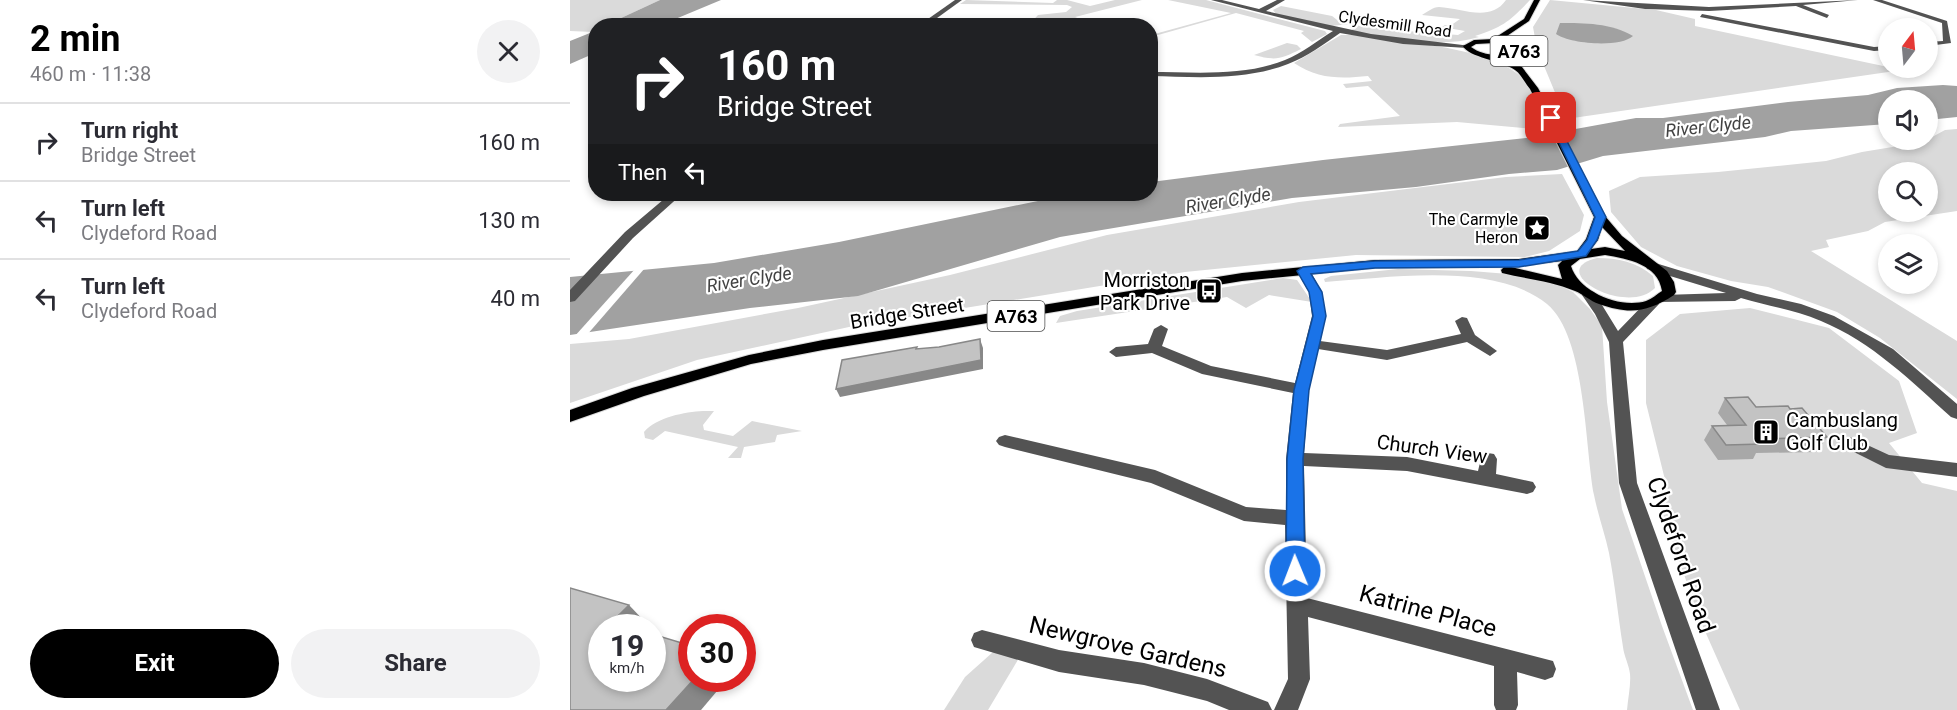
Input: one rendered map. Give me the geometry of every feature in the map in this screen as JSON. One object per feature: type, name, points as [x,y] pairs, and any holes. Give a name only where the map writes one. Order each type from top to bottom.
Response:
[{"type":"main road","name":"A763","points":[[1495,41],[1527,20],[1537,0]]},
{"type":"main road","name":"A763","points":[[1495,41],[1510,44],[1519,52],[1511,56],[1495,57],[1478,54],[1467,46],[1474,42],[1495,41]]},
{"type":"main road","name":"A763","points":[[1495,57],[1519,69],[1534,88],[1555,125],[1600,217],[1618,239],[1649,264]]},
{"type":"main road","points":[[1584,292],[1565,276],[1564,267],[1568,260],[1580,254],[1592,240],[1600,217]]},
{"type":"main road","name":"Bridge Street","points":[[570,416],[687,377],[750,360],[823,345],[1242,277],[1375,264],[1519,263],[1605,251],[1622,254],[1649,264]]},
{"type":"main road","points":[[1649,264],[1663,274],[1669,283],[1669,292],[1658,302]]},
{"type":"main road","name":"Bridge Street","points":[[1471,265],[1537,275],[1618,304],[1636,306],[1658,302]]},
{"type":"street","points":[[933,18],[959,0]]},
{"type":"street","name":"Clydesmill Road","points":[[1214,0],[1338,31],[1427,44],[1467,46]]},
{"type":"street","points":[[1259,12],[1282,0]]},
{"type":"street","points":[[1586,0],[1674,9],[1855,0]]},
{"type":"street","points":[[1876,0],[1932,18]]},
{"type":"street","points":[[1792,4],[1827,16]]},
{"type":"street","points":[[1674,9],[1680,14],[1700,19],[1878,49]]},
{"type":"street","points":[[1938,20],[1945,22],[1947,43],[1938,44]]},
{"type":"street","points":[[1158,74],[1247,71],[1271,66],[1300,55],[1338,31]]},
{"type":"street","points":[[570,298],[629,234],[667,201]]},
{"type":"street","points":[[1649,264],[1753,297],[1796,307],[1829,319],[1888,352],[1957,413]]},
{"type":"street","points":[[1286,710],[1299,679],[1300,656],[1295,459],[1301,390],[1319,316],[1316,292],[1303,271]]},
{"type":"street","name":"Clydeford Road","points":[[1584,292],[1602,314],[1616,342],[1628,483],[1708,710]]},
{"type":"street","points":[[1616,342],[1632,322],[1658,302],[1753,297]]},
{"type":"street","points":[[1462,321],[1469,337],[1490,351]]},
{"type":"street","points":[[1154,348],[1161,329]]},
{"type":"street","points":[[1313,344],[1387,356],[1469,337]]},
{"type":"street","points":[[1116,352],[1154,348],[1206,370],[1301,390]]},
{"type":"street","points":[[1005,441],[1155,477],[1244,514],[1295,518]]},
{"type":"street","points":[[1850,443],[1886,461],[1957,470]]},
{"type":"street","name":"Church View","points":[[1295,459],[1407,464],[1527,487]]},
{"type":"street","points":[[1487,479],[1488,459]]},
{"type":"street","name":"Katrine Place","points":[[1298,605],[1545,669]]},
{"type":"street","name":"Newgrove Gardens","points":[[982,640],[1059,661],[1144,674],[1207,690],[1260,710]]},
{"type":"street","points":[[1505,660],[1506,705]]},
{"type":"shaded area","points":[[570,0],[660,0],[621,18],[588,18],[588,32],[570,31]]},
{"type":"shaded area","points":[[966,0],[1053,3],[1057,0],[1067,0],[1090,6],[1115,0],[1142,0],[1075,17],[1077,18],[1035,18],[1038,15],[1066,12],[1072,7],[1067,5],[960,4]]},
{"type":"shaded area","points":[[1168,0],[1206,0],[1325,31],[1327,34],[1312,42],[1301,33],[1304,31],[1236,13],[1158,35],[1158,33],[1231,13]]},
{"type":"shaded area","points":[[1506,0],[1530,0],[1506,22],[1493,30],[1475,36],[1479,37],[1464,40],[1432,42],[1401,39],[1354,32],[1350,27],[1355,24],[1362,27],[1384,26],[1407,31],[1458,35],[1465,31],[1442,27],[1450,26],[1460,19],[1422,15],[1439,7],[1484,13],[1499,7]]},
{"type":"shaded area","points":[[1550,0],[1656,10],[1695,19],[1695,26],[1878,65],[1878,73],[1566,119],[1537,49],[1533,27]]},
{"type":"shaded area","points":[[1281,6],[1332,16],[1341,23],[1350,24],[1331,26],[1276,14],[1273,10]]},
{"type":"shaded area","points":[[1341,35],[1417,43],[1464,51],[1504,65],[1525,80],[1534,92],[1548,126],[1534,129],[1457,122],[1338,127],[1340,124],[1400,116],[1368,86],[1346,88],[1343,84],[1372,81],[1368,76],[1330,77],[1312,72],[1294,63]]},
{"type":"shaded area","points":[[1287,43],[1297,45],[1301,49],[1278,58],[1254,55]]},
{"type":"shaded area","points":[[1957,129],[1957,211],[1938,214],[1938,162],[1878,162],[1878,222],[1885,222],[1868,231],[1826,240],[1829,247],[1811,251],[1957,341],[1957,399],[1880,338],[1837,312],[1768,287],[1731,281],[1677,266],[1641,247],[1611,212],[1609,191],[1640,177],[1826,161],[1878,149],[1938,150],[1938,134],[1945,130]]},
{"type":"shaded area","points":[[1562,174],[1584,215],[1580,231],[1549,251],[1525,257],[1356,255],[1185,272],[849,327],[697,360],[570,403],[570,344],[629,339],[798,308],[950,275],[1107,235],[1299,202],[1506,177]]},
{"type":"shaded area","points":[[1597,258],[1620,260],[1640,267],[1653,276],[1655,288],[1642,296],[1627,297],[1610,295],[1595,289],[1584,281],[1579,272],[1583,264]]},
{"type":"shaded area","points":[[1398,269],[1471,271],[1521,275],[1551,281],[1573,292],[1590,309],[1602,326],[1607,402],[1622,509],[1693,710],[1627,710],[1629,671],[1609,553],[1594,495],[1582,394],[1570,341],[1560,319],[1547,304],[1525,291],[1499,282],[1470,277],[1409,276],[1325,282],[1324,279],[1331,276]]},
{"type":"shaded area","points":[[1283,278],[1297,280],[1312,302],[1269,295],[1246,308],[1227,297],[1056,323],[1060,316],[1077,311]]},
{"type":"shaded area","name":"Cambuslang Golf Club","points":[[1750,308],[1829,328],[1899,381],[1917,433],[1889,443],[1922,483],[1957,491],[1957,710],[1740,710],[1700,620],[1661,509],[1669,496],[1646,403],[1646,340],[1680,314]]},
{"type":"shaded area","points":[[714,411],[703,425],[704,430],[733,436],[752,421],[802,431],[777,435],[775,442],[744,447],[741,458],[728,458],[738,447],[665,431],[653,440],[645,438],[644,432],[664,419]]},
{"type":"shaded area","points":[[993,652],[1022,653],[988,710],[944,710],[965,677]]},
{"type":"water","points":[[660,0],[721,0],[678,18],[621,18]]},
{"type":"water","points":[[1560,23],[1607,26],[1633,36],[1617,42],[1583,42],[1556,34]]},
{"type":"water","points":[[588,34],[588,56],[570,64],[570,41]]},
{"type":"water","name":"River Clyde","points":[[1943,85],[1957,86],[1957,117],[1938,119],[1938,90],[1889,90]]},
{"type":"water","name":"River Clyde","points":[[1878,93],[1878,125],[1791,131],[1765,137],[1603,156],[1557,170],[1416,187],[1292,198],[1060,237],[858,296],[750,308],[570,335],[570,277],[714,263],[839,242],[1038,201],[1158,201],[1158,181],[1526,138],[1636,118],[1663,118],[1788,102]]},
{"type":"pier","points":[[645,268],[586,336],[574,337],[635,269]]},
{"type":"building","points":[[980,339],[981,360],[836,389],[842,360]]},
{"type":"building","points":[[1748,397],[1756,407],[1802,408],[1827,437],[1758,439],[1762,444],[1726,445],[1712,426],[1746,425],[1725,398]]},
{"type":"building","points":[[570,588],[629,605],[620,614],[588,614],[588,692],[666,692],[666,638],[678,642],[678,692],[682,692],[666,710],[570,710]]},
{"type":"place","name":"The Carmyle Heron","points":[[1537,228]]},
{"type":"place","name":"Morriston Park Drive","points":[[1209,291]]},
{"type":"place","name":"Cambuslang Golf Club","points":[[1766,432]]},
{"type":"route","points":[[1295,571],[1295,459],[1301,390],[1319,316],[1316,292],[1303,271],[1375,264],[1519,263],[1582,253],[1592,240],[1600,217],[1551,118]]}]
